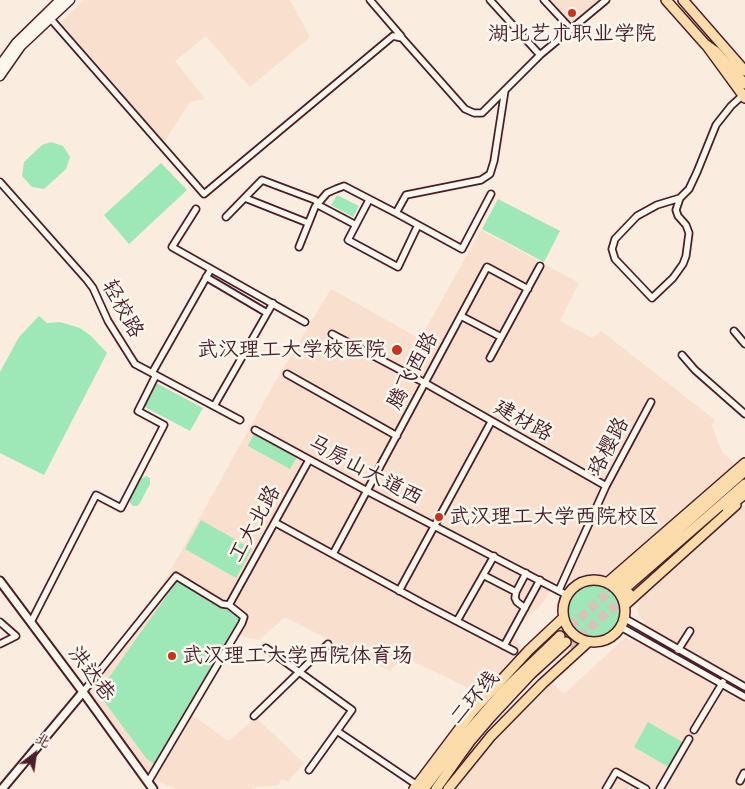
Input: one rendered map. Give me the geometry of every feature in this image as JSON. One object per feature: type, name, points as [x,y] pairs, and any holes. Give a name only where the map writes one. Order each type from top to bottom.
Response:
[{"type":"main road","points":[[0,76],[20,46],[60,0]]},
{"type":"main road","points":[[0,65],[16,43],[70,0]]},
{"type":"main road","points":[[666,0],[705,44],[744,96]]},
{"type":"main road","points":[[683,0],[745,71]]},
{"type":"main road","points":[[705,44],[716,52],[745,84]]},
{"type":"main road","points":[[724,47],[745,64]]},
{"type":"main road","points":[[610,580],[745,463]]},
{"type":"main road","points":[[448,789],[491,736],[552,674],[570,645],[599,642],[610,638],[623,622],[630,588],[745,471]]},
{"type":"main road","points":[[630,588],[745,484]]},
{"type":"main road","points":[[630,588],[745,495]]},
{"type":"main road","points":[[418,788],[472,712],[529,650],[558,623],[567,595],[575,586],[587,580],[610,580],[630,588]]},
{"type":"main road","points":[[610,580],[619,592],[625,606]]},
{"type":"main road","points":[[558,623],[588,642]]},
{"type":"main road","points":[[558,623],[570,645]]},
{"type":"main road","name":"二环线","points":[[418,788],[487,709],[526,668],[570,645]]},
{"type":"main road","name":"二环线","points":[[437,789],[471,740],[489,719],[531,674],[570,645]]},
{"type":"street","points":[[370,0],[469,112],[482,113],[540,55],[606,0]]},
{"type":"street","points":[[490,0],[540,55]]},
{"type":"street","points":[[544,0],[571,30]]},
{"type":"street","points":[[48,16],[204,194],[389,38],[393,36],[402,38]]},
{"type":"street","points":[[396,213],[406,195],[481,180],[490,174],[494,161],[505,90]]},
{"type":"street","points":[[680,198],[656,205],[637,216],[615,239],[612,249],[615,259],[652,298],[673,278],[686,256],[689,233],[676,210],[680,198],[688,189],[697,172],[716,125],[731,106],[744,96]]},
{"type":"street","points":[[226,217],[262,180],[315,200],[320,206],[356,225]]},
{"type":"street","name":"轻校路","points":[[0,182],[93,288],[108,321],[135,364],[240,420]]},
{"type":"street","points":[[299,247],[317,203],[328,193],[344,186],[462,249],[491,194]]},
{"type":"street","points":[[245,198],[308,223]]},
{"type":"street","points":[[369,200],[348,240],[398,267],[418,226]]},
{"type":"street","points":[[196,209],[172,247],[305,322]]},
{"type":"street","name":"腾飞西路","points":[[333,554],[486,266],[528,289]]},
{"type":"street","points":[[490,358],[540,266]]},
{"type":"street","points":[[31,622],[96,495],[121,508],[164,425],[138,411],[154,374],[211,269]]},
{"type":"street","points":[[206,277],[267,313]]},
{"type":"street","points":[[214,406],[273,303]]},
{"type":"street","points":[[461,316],[501,337]]},
{"type":"street","points":[[734,331],[745,344]]},
{"type":"street","name":"建材路","points":[[332,334],[425,383],[606,486]]},
{"type":"street","points":[[682,355],[695,370],[745,414]]},
{"type":"street","points":[[287,374],[397,436]]},
{"type":"street","name":"珞樱路","points":[[558,590],[606,486],[651,402]]},
{"type":"street","points":[[399,591],[491,422]]},
{"type":"street","name":"马房山大道西","points":[[255,430],[367,491],[567,595]]},
{"type":"street","name":"工大北路","points":[[229,605],[276,523],[309,460]]},
{"type":"street","points":[[276,523],[399,591],[514,651]]},
{"type":"street","points":[[457,622],[494,556]]},
{"type":"street","points":[[525,608],[516,602],[515,598],[516,592],[526,573]]},
{"type":"street","points":[[483,575],[516,592]]},
{"type":"street","points":[[2,789],[176,576],[222,604],[229,605],[244,617],[148,782]]},
{"type":"street","points":[[504,646],[540,580]]},
{"type":"street","name":"洪达巷","points":[[0,581],[153,789]]},
{"type":"street","points":[[0,622],[16,636],[0,644]]},
{"type":"street","points":[[623,622],[679,648],[745,687]]},
{"type":"street","points":[[623,622],[674,656],[745,697]]},
{"type":"street","points":[[674,656],[690,631]]},
{"type":"street","points":[[254,716],[328,644]]},
{"type":"street","points":[[266,648],[352,710],[309,770]]},
{"type":"street","points":[[694,730],[727,677]]},
{"type":"street","points":[[337,731],[418,788]]},
{"type":"street","points":[[660,789],[688,739]]},
{"type":"street","points":[[606,789],[616,772],[646,789]]},
{"type":"street","points":[[740,781],[744,773]]},
{"type":"shaded area","points":[[84,0],[290,0],[310,37],[250,87],[206,36],[175,61],[205,99],[190,102],[164,142],[61,22]]},
{"type":"shaded area","name":"湖北艺术职业学院","points":[[548,0],[599,0],[570,26]]},
{"type":"shaded area","name":"武汉理工大学西院校区","points":[[481,230],[579,283],[560,321],[592,338],[601,331],[715,420],[712,425],[722,452],[736,465],[617,571],[608,575],[580,577],[570,581],[559,577],[541,605],[513,631],[512,634],[522,646],[483,695],[404,657],[390,671],[285,617],[259,640],[237,635],[191,714],[228,741],[256,718],[304,763],[288,782],[282,779],[278,785],[256,787],[254,789],[176,789],[145,778],[82,691],[164,582],[278,377],[331,289],[420,339]]},
{"type":"shaded area","points":[[745,505],[745,789],[453,789],[493,739],[553,683],[564,694],[625,638],[634,642],[645,621],[639,616],[637,610],[641,599]]},
{"type":"green space","points":[[51,142],[63,146],[70,157],[66,169],[44,189],[32,187],[22,176],[24,162],[42,145]]},
{"type":"green space","points":[[161,163],[187,190],[129,244],[104,215]]},
{"type":"green space","points":[[337,195],[359,206],[353,217],[331,205]]},
{"type":"green space","points":[[498,199],[560,231],[544,262],[482,229]]},
{"type":"green space","points":[[39,316],[47,323],[60,322],[80,328],[91,336],[107,353],[44,475],[0,453],[0,372],[19,337]]},
{"type":"green space","points":[[156,383],[203,408],[190,431],[143,406]]},
{"type":"green space","points":[[254,433],[297,457],[290,469],[248,446]]},
{"type":"green space","points":[[146,476],[150,478],[150,484],[140,503],[137,506],[133,506],[130,503],[130,498],[141,479]]},
{"type":"green space","points":[[201,520],[252,549],[236,578],[185,549]]},
{"type":"green space","name":"武汉理工大学西院体育场","points":[[177,581],[242,618],[157,763],[154,764],[146,758],[98,693]]},
{"type":"green space","points":[[595,583],[606,585],[615,591],[621,600],[623,611],[621,622],[615,631],[606,637],[595,639],[584,637],[575,631],[569,622],[567,611],[569,600],[575,591],[584,585]]},
{"type":"green space","points":[[648,722],[684,743],[670,768],[634,747]]},
{"type":"tunnel","points":[[560,636],[623,579]]},
{"type":"tunnel","points":[[569,646],[633,590]]},
{"type":"place","name":"湖北艺术职业学院","points":[[572,13]]},
{"type":"place","name":"武汉理工大学校医院","points":[[397,350]]},
{"type":"place","name":"武汉理工大学西院校区","points":[[439,517]]},
{"type":"place","name":"武汉理工大学西院体育场","points":[[172,656]]}]
